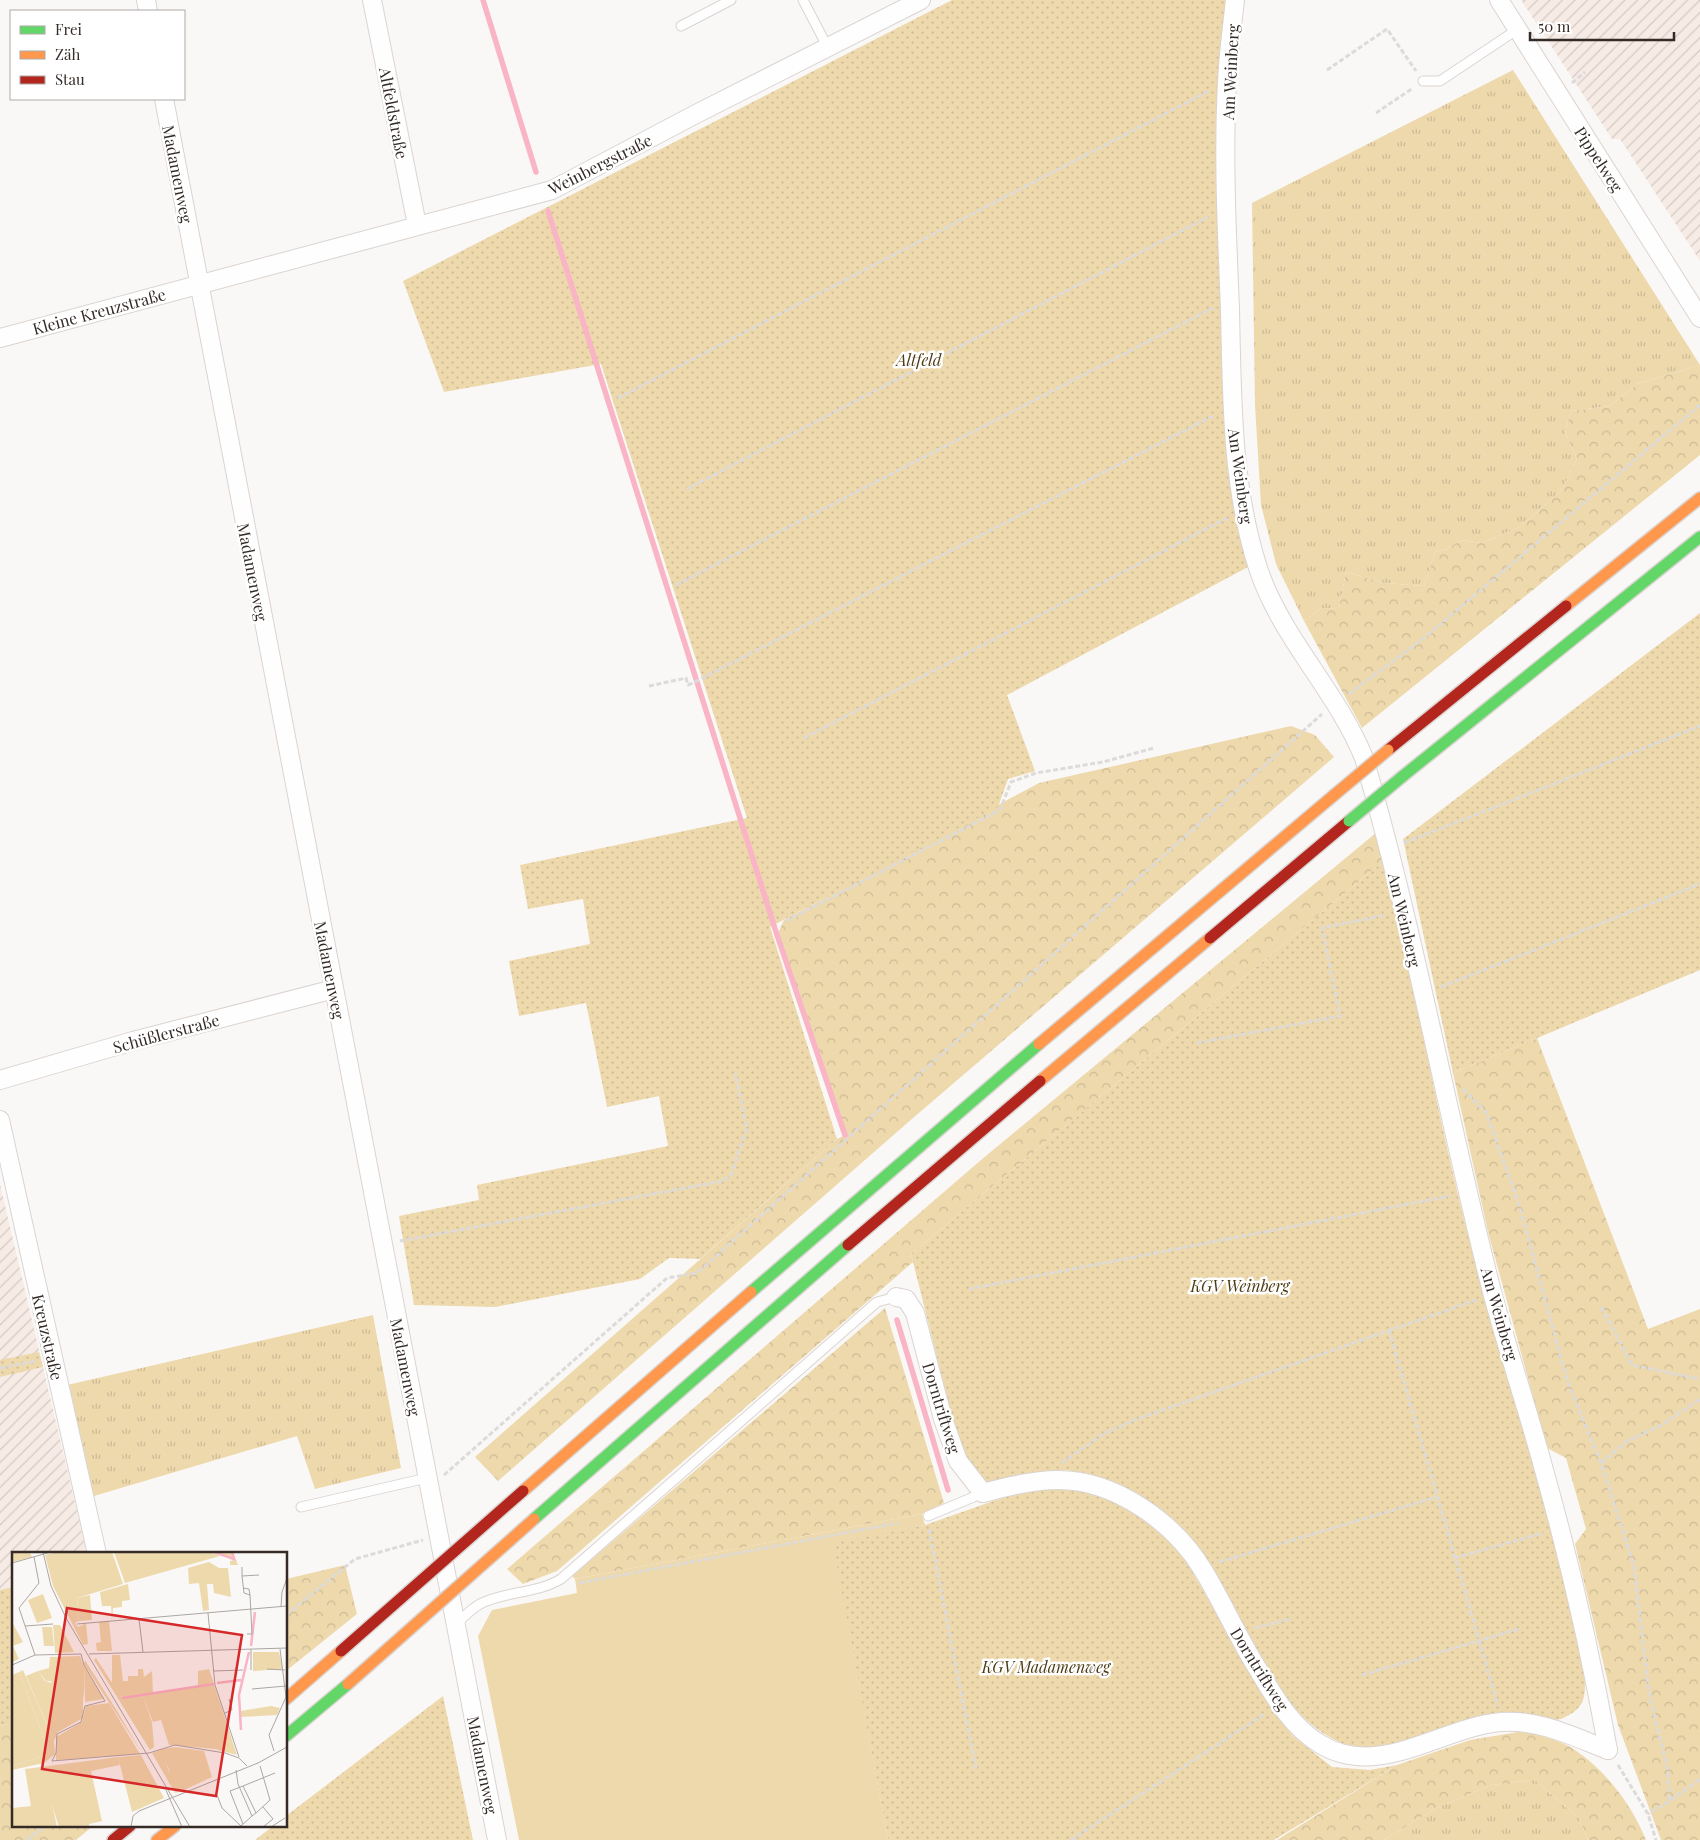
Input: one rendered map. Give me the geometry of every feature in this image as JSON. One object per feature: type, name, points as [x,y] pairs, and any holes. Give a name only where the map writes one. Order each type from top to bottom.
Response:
[{"type":"highway","points":[[288,1697],[927,1138],[1332,796],[1700,497]]},
{"type":"highway","points":[[288,1734],[348,1684],[938,1166],[1349,821],[1700,537]]},
{"type":"highway","points":[[113,1840],[128,1828]]},
{"type":"highway","points":[[157,1840],[172,1828]]},
{"type":"street","name":"Altfeldstraße","points":[[372,0],[416,225]]},
{"type":"street","name":"Weinbergstraße","points":[[198,285],[552,190],[696,114],[921,0]]},
{"type":"street","name":"Am Weinberg","points":[[1235,0],[1226,83],[1227,211],[1232,408],[1240,511],[1259,570],[1282,620],[1355,735],[1364,758],[1404,911],[1467,1190],[1493,1294],[1582,1611],[1608,1750]]},
{"type":"street","name":"Pippelweg","points":[[1499,0],[1700,318]]},
{"type":"street","name":"Madamenweg","points":[[164,100],[198,285],[497,1840]]},
{"type":"street","name":"Kleine Kreuzstraße","points":[[0,338],[198,285]]},
{"type":"street","name":"Schüßlerstraße","points":[[0,1080],[133,1040],[334,989]]},
{"type":"street","name":"Kreuzstraße","points":[[0,1120],[97,1552]]},
{"type":"street","name":"Dorntriftweg","points":[[896,1297],[906,1299],[915,1313],[943,1419],[958,1461],[983,1493],[1042,1480],[1079,1481],[1094,1485],[1134,1504],[1168,1528],[1202,1568],[1280,1705],[1298,1725],[1320,1743],[1337,1752],[1362,1756],[1401,1751],[1454,1733],[1500,1722],[1519,1722],[1555,1730],[1608,1750]]},
{"type":"lane","points":[[680,26],[731,0]]},
{"type":"lane","points":[[803,0],[828,48]]},
{"type":"lane","points":[[1422,81],[1440,81],[1518,29]]},
{"type":"lane","name":"Dorntriftweg","points":[[456,1624],[478,1605],[493,1598],[551,1585],[560,1579],[877,1302],[896,1297]]},
{"type":"lane","points":[[301,1507],[428,1481]]},
{"type":"lane","points":[[928,1516],[983,1493]]},
{"type":"path","points":[[1327,70],[1387,29],[1422,81],[1376,113]]},
{"type":"path","points":[[618,398],[1218,86]]},
{"type":"path","points":[[687,489],[1212,215]]},
{"type":"path","points":[[676,585],[1222,304]]},
{"type":"path","points":[[428,1481],[450,1472],[667,1278],[697,1273],[1310,723],[1424,638],[1700,405]]},
{"type":"path","points":[[649,686],[686,678],[688,685],[693,684],[1218,413]]},
{"type":"path","points":[[804,738],[1240,511]]},
{"type":"path","points":[[1389,849],[1700,726]]},
{"type":"path","points":[[786,922],[1000,810],[1010,782],[1036,774],[1103,762],[1154,748]]},
{"type":"path","points":[[1422,996],[1700,884]]},
{"type":"path","points":[[1197,1043],[1340,1016],[1322,928],[1404,911]]},
{"type":"path","points":[[403,1241],[722,1181],[731,1175],[748,1128],[735,1073]]},
{"type":"path","points":[[1462,1088],[1486,1112],[1519,1204],[1568,1383],[1601,1463],[1634,1566],[1649,1693],[1667,1766],[1670,1800]]},
{"type":"path","points":[[970,1290],[1459,1194],[1467,1190]]},
{"type":"path","points":[[1042,1480],[1073,1454],[1121,1426],[1493,1294]]},
{"type":"path","points":[[1600,1307],[1632,1365],[1700,1379]]},
{"type":"path","points":[[1389,1330],[1501,1714],[1500,1722]]},
{"type":"path","points":[[0,1368],[41,1359]]},
{"type":"path","points":[[1601,1463],[1626,1442],[1663,1424],[1700,1399]]},
{"type":"path","points":[[1202,1568],[1438,1497]]},
{"type":"path","points":[[928,1516],[949,1637],[976,1769]]},
{"type":"path","points":[[575,1583],[898,1523]]},
{"type":"path","points":[[1456,1558],[1560,1528]]},
{"type":"path","points":[[288,1613],[355,1559],[439,1536]]},
{"type":"path","points":[[1238,1634],[1290,1618]]},
{"type":"path","points":[[1362,1675],[1519,1629]]},
{"type":"path","points":[[1070,1840],[1280,1705]]},
{"type":"path","points":[[1608,1750],[1648,1814],[1656,1840]]},
{"type":"path","points":[[1648,1814],[1700,1779]]},
{"type":"path","points":[[27,1840],[42,1828]]},
{"type":"shaded area","points":[[1521,0],[1700,0],[1700,261],[1620,139],[1612,139]]},
{"type":"shaded area","points":[[0,1184],[87,1552],[12,1552],[12,1587],[0,1590]]},
{"type":"green space","name":"Altfeld","points":[[952,0],[1229,0],[1218,87],[1221,211],[1250,566],[1007,695],[1035,771],[1008,779],[998,807],[770,927],[837,1139],[700,1259],[669,1258],[640,1279],[495,1307],[414,1305],[399,1216],[479,1200],[477,1185],[668,1146],[659,1096],[607,1107],[586,1003],[519,1016],[509,961],[590,944],[583,899],[528,909],[520,865],[747,818],[601,364],[444,392],[403,281]]},
{"type":"green space","points":[[1513,70],[1700,365],[1637,384],[1610,406],[1571,411],[1565,432],[1577,459],[1562,490],[1520,527],[1482,543],[1461,540],[1447,549],[1435,552],[1424,586],[1384,583],[1346,572],[1339,608],[1319,609],[1304,621],[1276,564],[1261,505],[1255,405],[1252,203]]},
{"type":"green space","points":[[1700,365],[1700,455],[1362,728],[1304,621],[1319,609],[1339,608],[1346,572],[1384,583],[1424,586],[1435,552],[1447,549],[1461,540],[1482,543],[1520,527],[1562,490],[1577,459],[1565,432],[1571,411],[1610,406],[1637,384]]},
{"type":"green space","points":[[1700,613],[1700,970],[1453,1073],[1403,839]]},
{"type":"green space","points":[[1291,726],[1315,735],[1334,757],[913,1118],[498,1481],[475,1457],[837,1139],[845,1135],[777,935],[784,920],[1039,783]]},
{"type":"green space","points":[[1377,832],[1386,859],[911,1254],[913,1262],[557,1571],[523,1584],[507,1569],[981,1160]]},
{"type":"green space","name":"KGV Weinberg","points":[[1386,859],[1432,1079],[1470,1244],[1536,1471],[1574,1616],[1583,1658],[1585,1693],[1579,1707],[1561,1719],[1377,1748],[1347,1745],[1319,1730],[1294,1708],[1273,1680],[1254,1649],[1202,1554],[1183,1529],[1155,1506],[1109,1482],[1087,1474],[1063,1470],[1045,1471],[985,1486],[959,1445],[911,1254]]},
{"type":"green space","points":[[1537,1038],[1648,1329],[1700,1309],[1700,1840],[1661,1840],[1618,1725],[1575,1544],[1586,1529],[1566,1458],[1547,1448],[1488,1232],[1453,1073]]},
{"type":"green space","points":[[885,1308],[944,1503],[922,1514],[575,1579],[572,1576]]},
{"type":"green space","points":[[373,1315],[401,1468],[315,1489],[297,1436],[94,1496],[67,1385]]},
{"type":"green space","points":[[39,1352],[43,1367],[0,1377],[0,1360]]},
{"type":"green space","name":"KGV Madamenweg","points":[[1048,1488],[1078,1489],[1108,1498],[1154,1525],[1182,1554],[1272,1709],[1293,1736],[1332,1767],[1370,1770],[1397,1765],[1274,1840],[888,1840],[832,1542],[925,1525],[1002,1498]]},
{"type":"green space","points":[[922,1514],[925,1525],[833,1543],[888,1840],[519,1840],[478,1636],[492,1610],[577,1593],[575,1579]]},
{"type":"green space","points":[[345,1565],[357,1614],[288,1669],[288,1579]]},
{"type":"green space","points":[[12,1587],[12,1723],[0,1726],[0,1590]]},
{"type":"green space","points":[[443,1696],[473,1840],[255,1840],[270,1828],[288,1828],[288,1814]]},
{"type":"green space","points":[[12,1723],[12,1828],[91,1828],[76,1840],[0,1840],[0,1726]]},
{"type":"green space","points":[[1524,1731],[1563,1744],[1586,1758],[1607,1778],[1626,1802],[1646,1840],[1588,1840],[1579,1818],[1535,1780],[1491,1785],[1436,1808],[1384,1840],[1277,1840],[1397,1765],[1470,1740]]},
{"type":"green space","points":[[1535,1780],[1579,1818],[1588,1840],[1384,1840],[1436,1808],[1491,1785]]},
{"type":"waterway","points":[[483,0],[536,172]]},
{"type":"waterway","points":[[548,211],[777,935],[845,1135]]},
{"type":"waterway","points":[[897,1320],[948,1490]]},
{"type":"traffic: fast","points":[[1403,776],[1700,537]]},
{"type":"traffic: fast","points":[[1349,821],[1403,776]]},
{"type":"traffic: fast","points":[[751,1292],[1039,1044]]},
{"type":"traffic: fast","points":[[534,1519],[848,1245]]},
{"type":"traffic: fast","points":[[288,1734],[348,1684]]},
{"type":"traffic: slow","points":[[1566,606],[1700,498]]},
{"type":"traffic: slow","points":[[1333,796],[1388,750]]},
{"type":"traffic: slow","points":[[1039,1044],[1333,796]]},
{"type":"traffic: slow","points":[[1040,1081],[1210,938]]},
{"type":"traffic: slow","points":[[523,1491],[751,1292]]},
{"type":"traffic: slow","points":[[348,1684],[534,1519]]},
{"type":"traffic: slow","points":[[288,1697],[341,1651]]},
{"type":"traffic: slow","points":[[157,1840],[172,1828]]},
{"type":"traffic: jam","points":[[1388,750],[1566,606]]},
{"type":"traffic: jam","points":[[1210,938],[1349,821]]},
{"type":"traffic: jam","points":[[848,1245],[1040,1081]]},
{"type":"traffic: jam","points":[[341,1651],[523,1491]]},
{"type":"traffic: jam","points":[[113,1840],[128,1828]]}]
